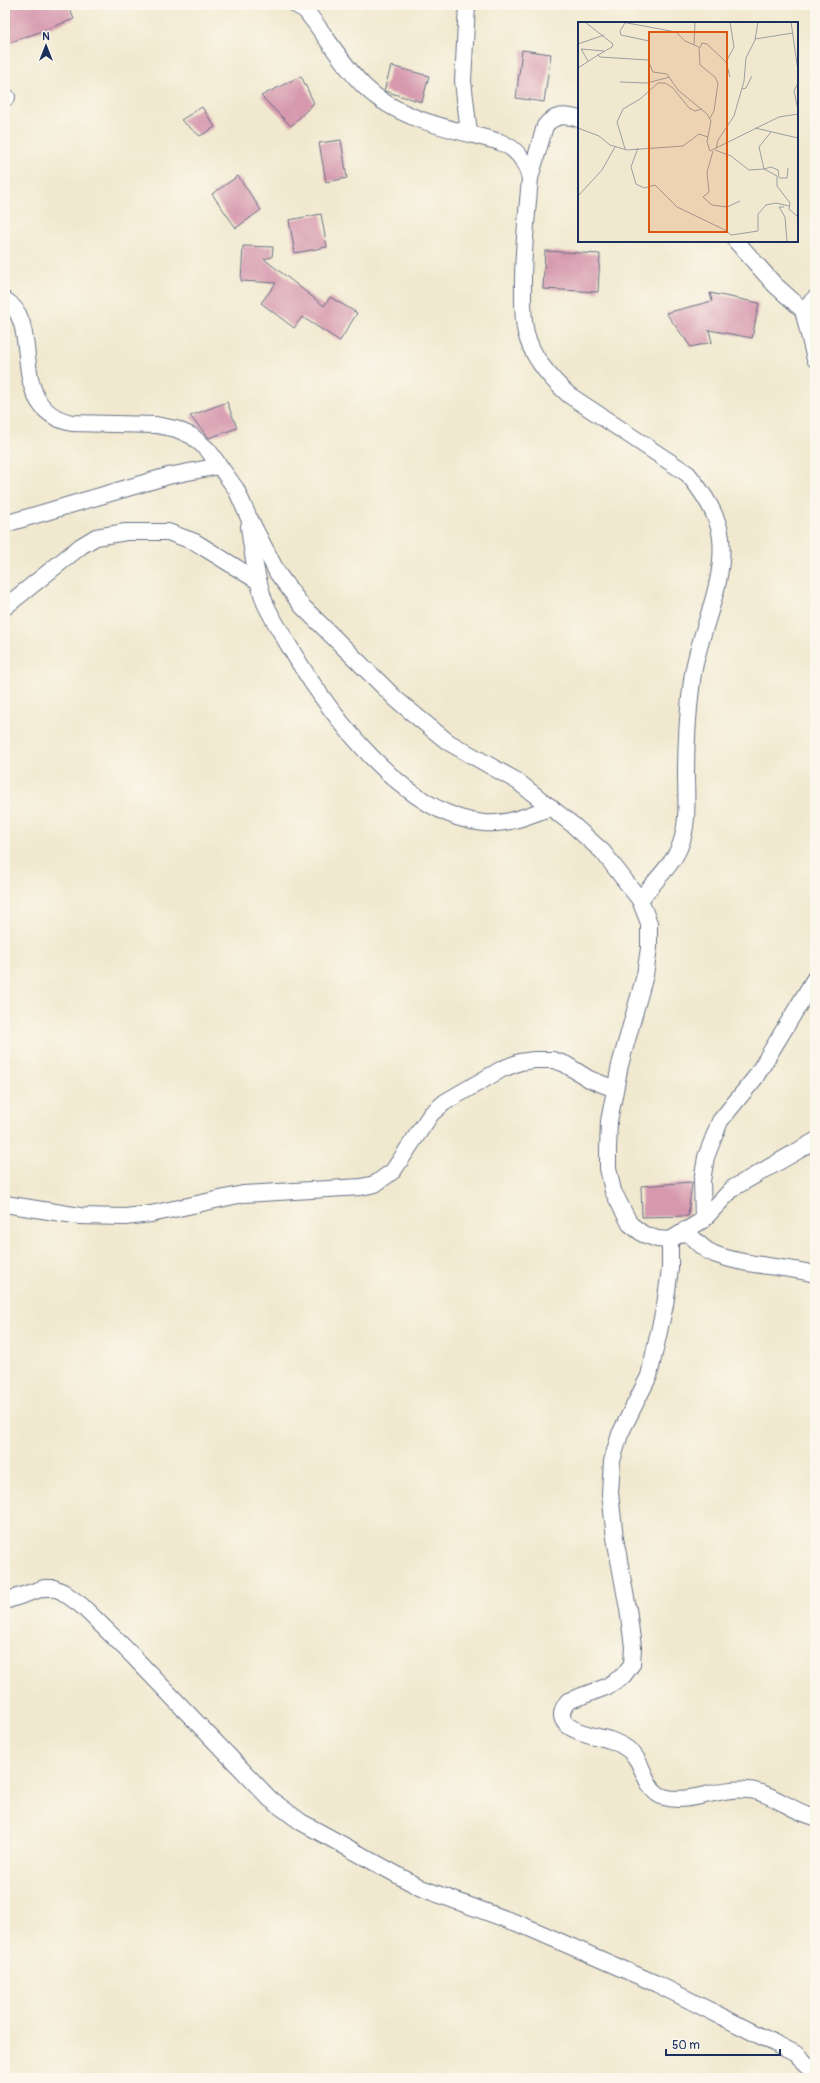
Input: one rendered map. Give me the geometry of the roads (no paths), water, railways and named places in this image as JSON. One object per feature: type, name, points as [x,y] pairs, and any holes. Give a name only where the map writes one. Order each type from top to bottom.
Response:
[{"type":"street","points":[[296,5],[305,10],[352,72],[377,97],[414,118],[509,146],[526,164],[530,178]]},
{"type":"street","points":[[467,5],[463,81],[469,133]]},
{"type":"street","points":[[578,120],[571,116],[560,116],[550,119],[546,126],[530,178],[523,274],[526,333],[532,350],[555,383],[569,395],[688,474],[702,491],[721,536],[720,563],[710,610],[700,643],[692,679],[686,773],[685,825],[680,846],[673,858],[640,900]]},
{"type":"street","points":[[737,242],[775,285],[803,310],[815,359]]},
{"type":"street","points":[[803,310],[815,298]]},
{"type":"street","points":[[5,300],[16,312],[22,327],[33,388],[39,402],[47,413],[59,421],[72,424],[140,423],[176,429],[192,436],[208,450],[236,489],[248,516],[278,574],[302,606],[397,700],[448,742],[516,781],[551,807],[603,852],[640,900],[648,923],[649,948],[644,975],[615,1089],[609,1121],[608,1150],[608,1168],[613,1191],[630,1224],[643,1234],[657,1239],[670,1240],[703,1220],[733,1188],[815,1141]]},
{"type":"street","points":[[5,524],[168,476],[219,466]]},
{"type":"street","points":[[248,516],[258,581],[266,604],[283,636],[331,711],[358,745],[418,796],[439,810],[469,821],[485,823],[521,818],[551,807]]},
{"type":"street","points":[[5,607],[81,546],[96,537],[126,532],[168,532],[195,542],[258,581]]},
{"type":"street","points":[[703,1220],[702,1181],[706,1157],[720,1121],[755,1078],[815,978]]},
{"type":"street","points":[[5,1204],[80,1216],[125,1217],[151,1214],[243,1194],[361,1188],[376,1184],[393,1170],[431,1114],[445,1102],[502,1069],[520,1062],[553,1060],[565,1064],[588,1079],[615,1089]]},
{"type":"street","points":[[686,1230],[699,1244],[713,1253],[738,1260],[815,1274]]},
{"type":"street","points":[[670,1240],[670,1269],[665,1305],[649,1376],[620,1434],[612,1461],[610,1493],[615,1538],[628,1609],[633,1647],[632,1664],[623,1676],[606,1687],[568,1701],[564,1706],[563,1718],[569,1727],[579,1732],[610,1740],[634,1754],[640,1761],[652,1788],[663,1797],[678,1799],[729,1789],[749,1790],[765,1795],[815,1817]]},
{"type":"street","points":[[5,1601],[44,1588],[54,1588],[63,1592],[82,1606],[130,1653],[270,1799],[300,1822],[421,1888],[522,1925],[657,1984],[796,2054],[815,2072]]}]
